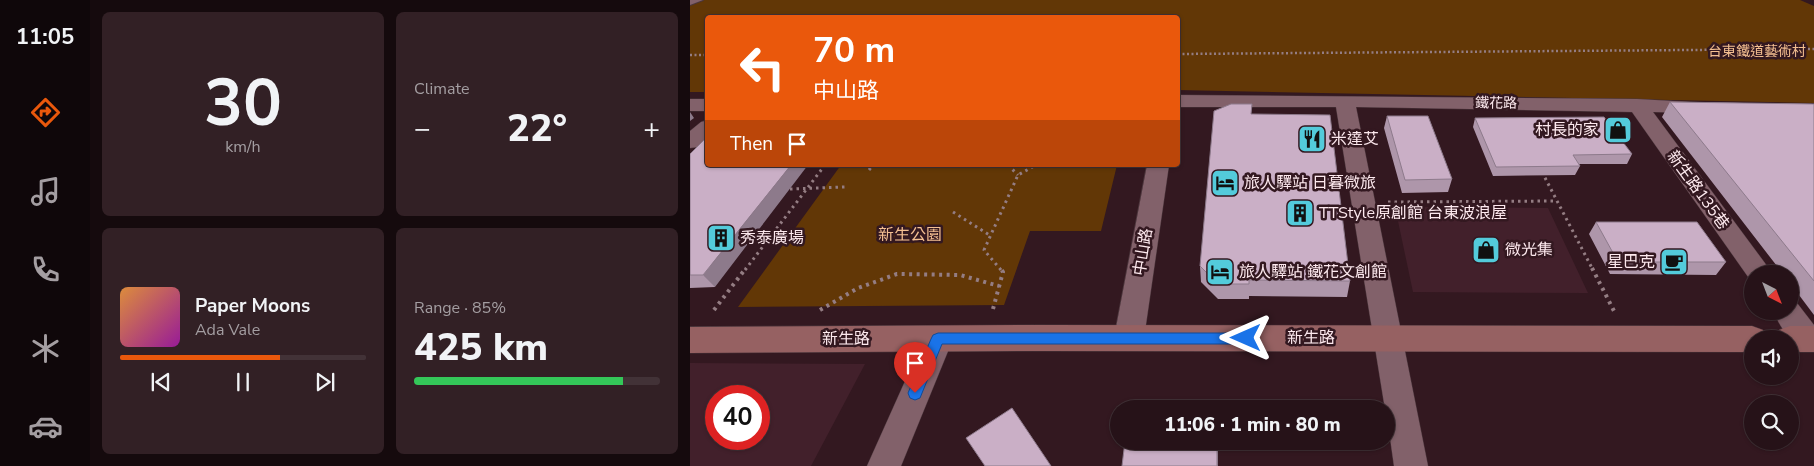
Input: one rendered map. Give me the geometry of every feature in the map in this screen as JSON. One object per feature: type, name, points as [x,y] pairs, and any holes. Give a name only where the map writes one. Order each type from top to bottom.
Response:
[{"type":"street","name":"鐵花路","points":[[1180,100],[1636,105],[1725,108]]},
{"type":"street","points":[[1345,101],[1412,466]]},
{"type":"street","points":[[690,105],[705,104]]},
{"type":"street","name":"新生路135巷","points":[[1636,105],[1753,265]]},
{"type":"street","points":[[690,142],[705,129]]},
{"type":"street","name":"中山路","points":[[1129,338],[1158,167]]},
{"type":"street","points":[[1792,320],[1804,339]]},
{"type":"street","name":"新生路","points":[[690,340],[1129,338],[1744,339]]},
{"type":"street","points":[[884,466],[938,339]]},
{"type":"lane","points":[[690,3],[699,0]]},
{"type":"path","points":[[1180,54],[1814,49]]},
{"type":"path","points":[[690,55],[705,55]]},
{"type":"path","points":[[1539,166],[1614,312]]},
{"type":"path","points":[[714,310],[823,167]]},
{"type":"path","points":[[869,170],[872,167]]},
{"type":"path","points":[[1010,167],[1018,175]]},
{"type":"path","points":[[992,309],[1003,272],[984,250],[1018,175],[1032,167]]},
{"type":"path","points":[[790,189],[845,187]]},
{"type":"path","points":[[1364,202],[1557,201]]},
{"type":"path","points":[[953,212],[991,236]]},
{"type":"path","points":[[820,310],[858,288],[897,274],[960,275],[1000,286]]},
{"type":"shaded area","name":"微光集","points":[[1395,207],[1548,208],[1588,293],[1413,292]]},
{"type":"shaded area","points":[[690,363],[865,364],[811,466],[690,466]]},
{"type":"green space","name":"台東鐵道藝術村","points":[[690,0],[1800,0],[1814,6],[1814,103],[1180,90],[1180,15],[705,15],[705,92],[690,92]]},
{"type":"green space","name":"新生公園","points":[[840,167],[1117,167],[1101,231],[1030,231],[1004,305],[738,307]]},
{"type":"building","points":[[1670,102],[1814,104],[1814,281]]},
{"type":"building","points":[[1231,104],[1252,104],[1251,114],[1330,115],[1350,281],[1249,280],[1249,284],[1218,284],[1200,266],[1214,111]]},
{"type":"building","points":[[1387,116],[1428,116],[1452,179],[1405,180]]},
{"type":"building","points":[[1604,117],[1632,154],[1573,155],[1580,166],[1496,167],[1475,118]]},
{"type":"building","name":"秀泰廣場","points":[[705,139],[705,167],[789,167],[703,275],[690,275],[690,154]]},
{"type":"building","points":[[1596,222],[1697,222],[1726,262],[1618,262]]},
{"type":"building","points":[[1012,408],[1051,466],[985,466],[966,438]]},
{"type":"building","points":[[1124,450],[1217,450],[1217,466],[1122,466]]},
{"type":"place","name":"村長的家","points":[[1618,130]]},
{"type":"place","name":"米達艾","points":[[1312,139]]},
{"type":"place","name":"旅人驛站 日暮微旅","points":[[1225,183]]},
{"type":"place","name":"TTStyle原創館 台東波浪屋","points":[[1300,213]]},
{"type":"place","name":"秀泰廣場","points":[[721,238]]},
{"type":"place","name":"微光集","points":[[1486,250]]},
{"type":"place","name":"星巴克","points":[[1674,262]]},
{"type":"place","name":"旅人驛站 鐵花文創館","points":[[1220,272]]},
{"type":"route","points":[[915,393],[938,339],[1246,338]]}]
